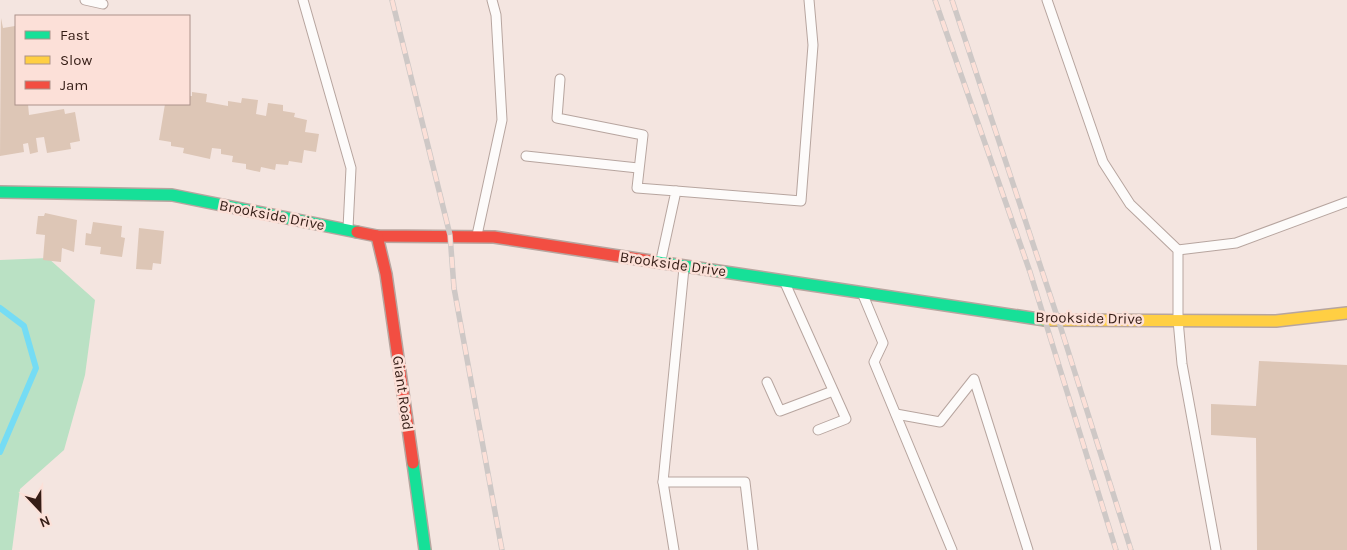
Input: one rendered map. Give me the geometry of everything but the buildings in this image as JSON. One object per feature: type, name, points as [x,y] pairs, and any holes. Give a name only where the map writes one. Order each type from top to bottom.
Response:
[{"type":"street","name":"Brookside Drive","points":[[0,192],[172,195],[377,236],[476,236],[1044,320],[1276,321],[1347,313]]},
{"type":"street","name":"Giant Road","points":[[377,236],[386,274],[425,550]]},
{"type":"lane","points":[[85,0],[103,4]]},
{"type":"lane","points":[[303,0],[351,168],[348,230]]},
{"type":"lane","points":[[476,236],[502,120],[496,15],[492,0]]},
{"type":"lane","points":[[560,78],[557,118],[643,135],[636,188],[801,201],[813,46],[809,0]]},
{"type":"lane","points":[[1047,0],[1103,162],[1130,204],[1178,250],[1178,320],[1182,364],[1216,550]]},
{"type":"lane","points":[[526,156],[638,168]]},
{"type":"lane","points":[[661,262],[676,190]]},
{"type":"lane","points":[[1178,250],[1236,243],[1347,202]]},
{"type":"lane","points":[[674,550],[663,482],[685,266]]},
{"type":"lane","points":[[784,281],[846,419],[818,430]]},
{"type":"lane","points":[[862,292],[883,342],[874,362],[952,550]]},
{"type":"lane","points":[[896,414],[940,422],[974,379],[1028,550]]},
{"type":"lane","points":[[767,382],[780,411],[833,391]]},
{"type":"lane","points":[[663,482],[745,482],[753,550]]},
{"type":"green space","points":[[48,258],[95,300],[85,375],[64,450],[20,489],[12,550],[0,550],[0,260]]},
{"type":"waterway","points":[[0,308],[24,326],[36,368],[0,452]]},
{"type":"railway","points":[[392,0],[450,235],[454,288],[502,550]]},
{"type":"railway","points":[[935,0],[1030,272],[1116,550]]},
{"type":"railway","points":[[952,0],[1058,319],[1131,550]]},
{"type":"traffic: fast","points":[[0,192],[172,195],[357,232]]},
{"type":"traffic: fast","points":[[651,261],[1045,320]]},
{"type":"traffic: fast","points":[[413,463],[425,550]]},
{"type":"traffic: slow","points":[[1045,320],[1276,321],[1347,313]]},
{"type":"traffic: jam","points":[[357,232],[377,236],[494,237],[651,261]]},
{"type":"traffic: jam","points":[[377,236],[386,274],[413,463]]}]
